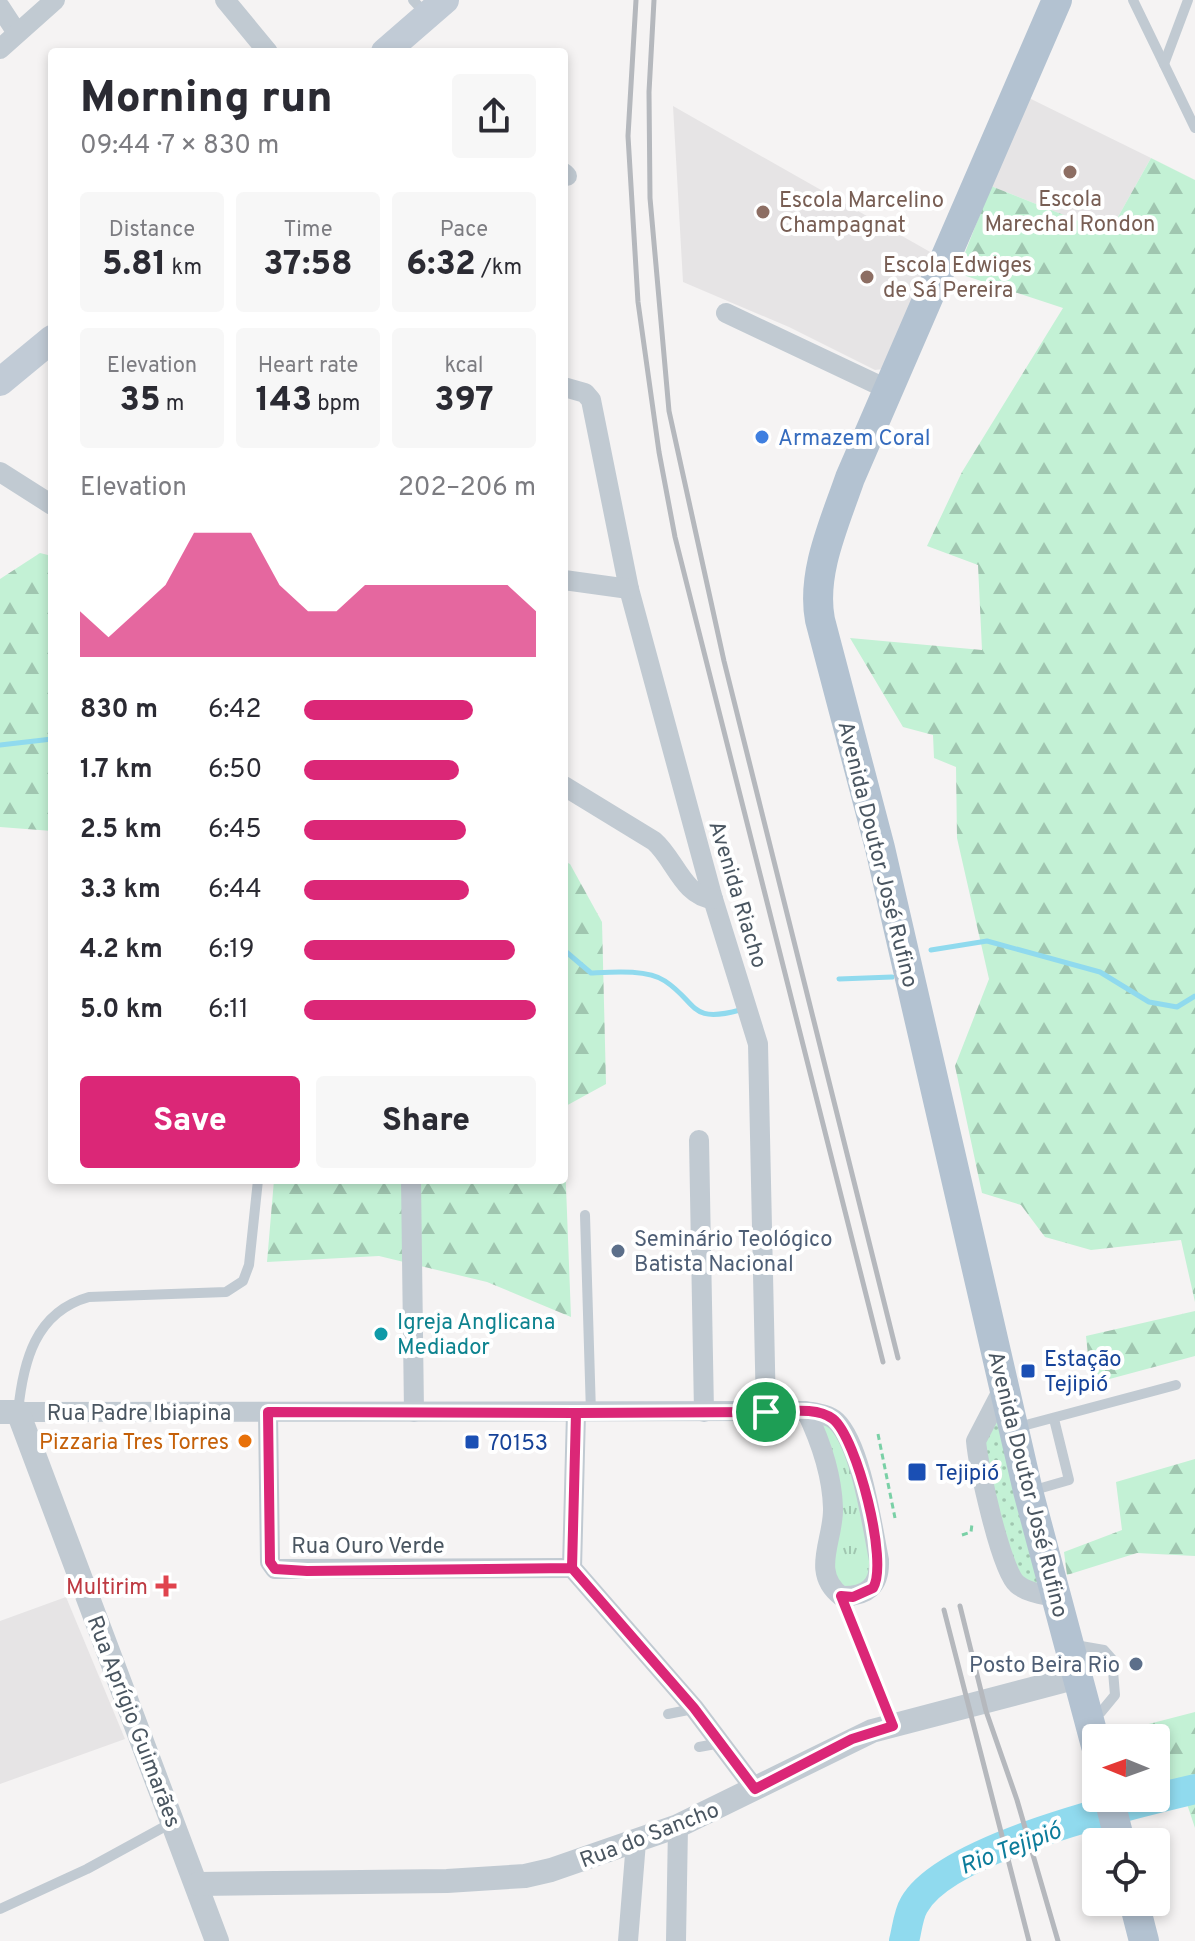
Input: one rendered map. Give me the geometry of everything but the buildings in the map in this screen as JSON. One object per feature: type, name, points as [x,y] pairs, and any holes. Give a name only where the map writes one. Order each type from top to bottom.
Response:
[{"type":"main road","name":"Avenida Doutor José Rufino","points":[[1057,0],[850,478],[831,531],[820,579],[818,611],[880,848],[1028,1491],[1091,1724]]},
{"type":"main road","points":[[396,48],[428,5]]},
{"type":"main road","points":[[2,377],[48,342]]},
{"type":"main road","points":[[1138,1916],[1144,1941]]},
{"type":"street","points":[[0,49],[55,0]]},
{"type":"street","points":[[225,0],[265,48]]},
{"type":"street","points":[[0,7],[17,33]]},
{"type":"street","points":[[726,313],[889,390]]},
{"type":"street","name":"Avenida Riacho","points":[[568,388],[585,393],[591,400],[629,589],[713,899],[753,1022],[760,1063],[766,1412]]},
{"type":"street","points":[[0,472],[48,502]]},
{"type":"street","points":[[568,581],[629,589]]},
{"type":"street","points":[[568,788],[654,841],[666,851],[690,891],[713,899]]},
{"type":"street","points":[[699,1140],[704,1412]]},
{"type":"street","points":[[411,1184],[414,1412]]},
{"type":"street","points":[[1004,1387],[976,1441],[995,1529],[1006,1568],[1017,1584],[1058,1598]]},
{"type":"street","points":[[806,1411],[828,1416],[849,1441],[879,1560],[878,1580],[873,1588],[853,1597],[841,1596],[832,1589],[824,1567],[833,1511],[830,1484],[821,1446],[806,1411]]},
{"type":"street","name":"Rua Padre Ibiapina","points":[[9,1412],[806,1411]]},
{"type":"street","name":"Rua Aprígio Guimarães","points":[[9,1412],[198,1884],[217,1941]]},
{"type":"street","name":"Rua Ouro Verde","points":[[268,1412],[270,1562],[275,1569],[572,1568]]},
{"type":"street","points":[[583,1413],[572,1568],[694,1708],[755,1789]]},
{"type":"street","name":"Rua do Sancho","points":[[198,1884],[525,1876],[678,1826],[852,1739],[1078,1677]]},
{"type":"street","points":[[676,1941],[678,1826]]},
{"type":"street","points":[[628,1941],[636,1842]]},
{"type":"lane","points":[[1133,0],[1195,128]]},
{"type":"lane","points":[[1164,64],[1188,0]]},
{"type":"lane","points":[[9,1412],[38,1331],[77,1300],[226,1292],[243,1281],[249,1265],[258,1184]]},
{"type":"lane","points":[[583,1413],[585,1215]]},
{"type":"lane","points":[[1014,1428],[1176,1385]]},
{"type":"lane","points":[[1028,1491],[1069,1480],[1054,1419]]},
{"type":"lane","points":[[1069,1644],[1104,1650],[1112,1659],[1115,1695],[1101,1712],[1096,1724]]},
{"type":"lane","points":[[668,1714],[694,1708]]},
{"type":"lane","points":[[699,1747],[721,1743]]},
{"type":"lane","points":[[0,1909],[87,1869],[173,1821]]},
{"type":"path","points":[[878,1434],[895,1518]]},
{"type":"path","points":[[962,1535],[972,1531],[971,1516]]},
{"type":"path","points":[[841,1596],[893,1726]]},
{"type":"shaded area","name":"Escola Marechal Rondon","points":[[1029,98],[1151,158],[1109,233],[991,186]]},
{"type":"shaded area","name":"Escola Marcelino Champagnat","points":[[673,106],[932,253],[882,369],[875,370],[789,327],[683,282]]},
{"type":"shaded area","points":[[66,1597],[125,1739],[0,1784],[0,1621]]},
{"type":"green space","points":[[1151,158],[1195,180],[1195,1302],[1181,1240],[1091,1250],[1045,1237],[1021,1205],[982,1193],[955,1066],[989,979],[957,838],[956,767],[934,758],[933,735],[903,727],[850,638],[982,650],[978,565],[927,546],[962,472],[1063,308],[957,273],[991,186],[1109,233]]},
{"type":"green space","points":[[40,553],[48,555],[48,831],[0,827],[0,579]]},
{"type":"green space","points":[[568,863],[602,922],[606,1084],[568,1105]]},
{"type":"green space","points":[[274,1184],[566,1184],[571,1317],[487,1282],[379,1256],[267,1262]]},
{"type":"green space","points":[[1195,1311],[1195,1356],[1091,1384],[1086,1336]]},
{"type":"green space","points":[[1000,1402],[1040,1593],[1021,1586],[976,1440]]},
{"type":"green space","points":[[810,1411],[829,1415],[871,1507],[868,1590],[832,1589],[829,1530]]},
{"type":"green space","points":[[1195,1459],[1195,1556],[1137,1553],[1067,1575],[1064,1552],[1122,1530],[1116,1482]]},
{"type":"green space","points":[[1195,1712],[1195,1828],[1185,1798],[1170,1796],[1170,1724],[1149,1724]]},
{"type":"waterway","points":[[0,745],[48,739]]},
{"type":"waterway","points":[[931,950],[987,941],[1100,972],[1149,1002],[1177,1007],[1195,996]]},
{"type":"waterway","points":[[568,953],[591,973],[629,972],[658,977],[703,1013],[723,1014],[740,1010]]},
{"type":"waterway","points":[[839,979],[892,977]]},
{"type":"waterway","name":"Rio Tejipió","points":[[904,1941],[914,1905],[932,1884],[962,1865],[1042,1831],[1195,1789]]},
{"type":"railway","points":[[636,0],[628,136],[638,302],[659,452],[675,537],[883,1362]]},
{"type":"railway","points":[[654,0],[649,92],[650,198],[669,411],[724,661],[898,1358]]},
{"type":"railway","points":[[960,1606],[986,1711],[1017,1800],[1058,1941]]},
{"type":"railway","points":[[944,1610],[1029,1941]]},
{"type":"place","name":"Escola Marechal Rondon","points":[[1070,172]]},
{"type":"place","name":"Escola Marcelino Champagnat","points":[[763,212]]},
{"type":"place","name":"Escola Edwiges de Sá Pereira","points":[[867,277]]},
{"type":"place","name":"Armazem Coral","points":[[762,437]]},
{"type":"place","name":"Seminário Teológico Batista Nacional","points":[[618,1251]]},
{"type":"place","name":"Igreja Anglicana Mediador","points":[[381,1334]]},
{"type":"place","name":"Estação Tejipió","points":[[1028,1371]]},
{"type":"place","name":"Pizzaria Tres Torres","points":[[245,1441]]},
{"type":"place","name":"70153","points":[[472,1442]]},
{"type":"place","name":"Tejipió","points":[[917,1472]]},
{"type":"place","name":"Multirim","points":[[166,1586]]},
{"type":"place","name":"Posto Beira Rio","points":[[1136,1664]]},
{"type":"route","points":[[766,1412],[576,1413],[572,1568],[307,1571],[281,1570],[271,1566],[268,1412],[576,1413],[574,1490],[572,1568],[694,1708],[755,1789],[852,1739],[893,1726],[841,1596],[853,1597],[873,1588],[879,1570],[868,1507],[849,1441],[843,1430],[828,1416],[806,1411],[766,1412]]}]
